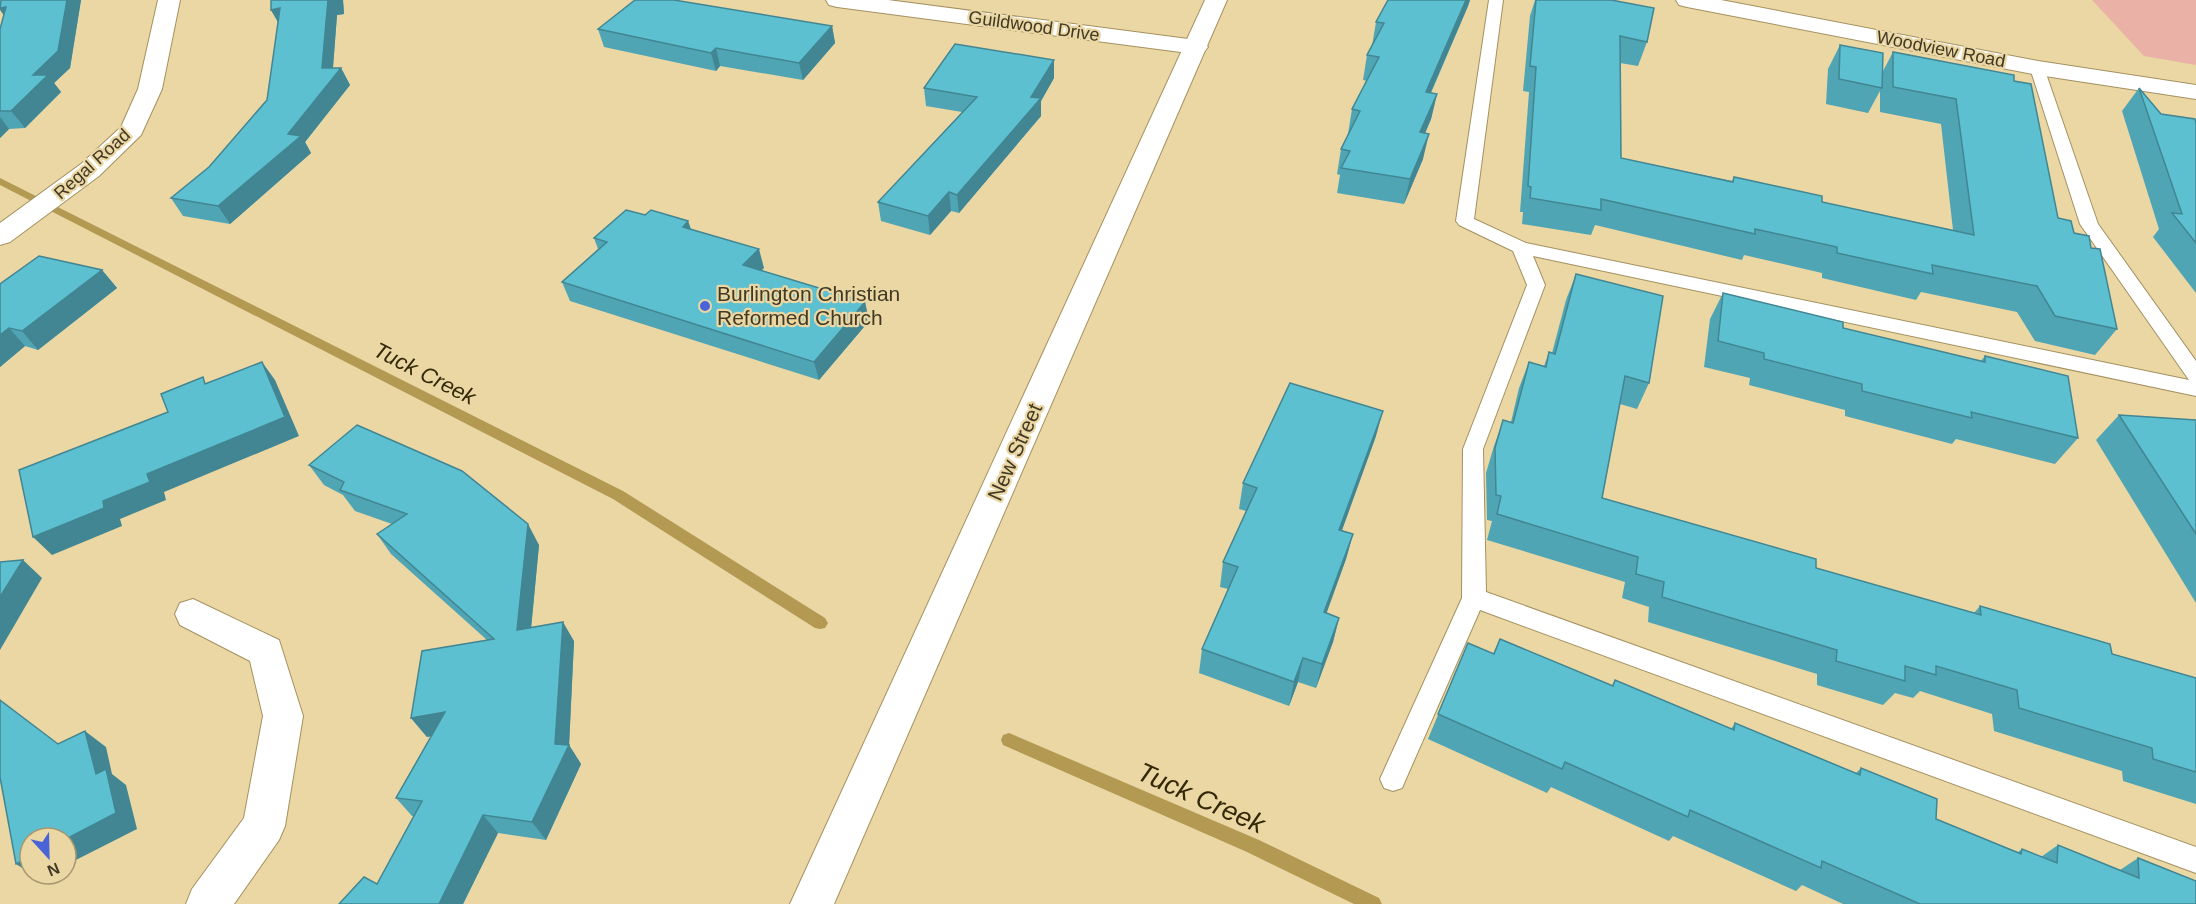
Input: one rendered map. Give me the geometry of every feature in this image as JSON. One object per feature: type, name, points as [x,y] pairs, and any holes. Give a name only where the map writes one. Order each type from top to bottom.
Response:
[{"type":"street","name":"Regal Road","points":[[5,232],[90,170],[132,130],[150,89],[169,0]]},
{"type":"street","name":"Guildwood Drive","points":[[837,0],[868,2],[1196,47]]},
{"type":"street","name":"New Street","points":[[812,904],[1216,0]]},
{"type":"street","name":"Woodview Road","points":[[1687,0],[1728,4],[2038,68],[2196,92]]},
{"type":"street","points":[[193,614],[266,651],[283,716],[264,826],[208,904]]},
{"type":"lane","points":[[1496,0],[1465,221],[1521,248],[2196,389]]},
{"type":"lane","points":[[2038,68],[2089,224],[2196,376]]},
{"type":"lane","points":[[1393,779],[1474,598],[1473,449],[1536,285],[1521,248]]},
{"type":"lane","points":[[1474,598],[2196,860]]},
{"type":"shaded area","points":[[2092,0],[2196,0],[2196,65],[2144,56]]},
{"type":"building","points":[[1,0],[67,0],[58,51],[33,75],[48,75],[11,111],[0,111],[0,29],[6,7],[0,8]]},
{"type":"building","points":[[271,0],[328,0],[322,68],[341,68],[288,134],[301,136],[218,206],[171,198],[209,167],[267,100],[280,8],[271,10]]},
{"type":"building","points":[[635,0],[674,0],[832,26],[799,63],[716,48],[711,53],[598,29]]},
{"type":"building","points":[[1388,0],[1466,0],[1426,92],[1437,94],[1420,132],[1429,134],[1410,179],[1341,168],[1350,151],[1341,149],[1360,111],[1352,109],[1379,57],[1367,55],[1384,23],[1376,22]]},
{"type":"building","points":[[1536,0],[1611,0],[1654,8],[1647,42],[1620,36],[1621,158],[1733,182],[1734,177],[1822,196],[1822,202],[1974,235],[1956,99],[1893,87],[1893,52],[2014,75],[2014,81],[2031,84],[2058,218],[2071,221],[2074,233],[2089,236],[2091,248],[2100,249],[2117,329],[2055,316],[2037,286],[1932,265],[1933,274],[1837,253],[1837,247],[1755,229],[1755,234],[1601,199],[1601,210],[1530,198],[1531,187],[1528,186],[1536,67],[1530,66]]},
{"type":"building","points":[[955,44],[1054,60],[1031,97],[1041,98],[957,195],[949,192],[928,216],[878,202],[977,97],[924,88]]},
{"type":"building","points":[[1840,45],[1883,53],[1882,88],[1839,79]]},
{"type":"building","points":[[2139,88],[2161,114],[2195,119],[2196,243],[2172,213],[2182,214]]},
{"type":"building","name":"Burlington Christian Reformed Church","points":[[626,210],[645,215],[651,210],[688,221],[683,227],[759,249],[743,265],[865,302],[814,362],[562,282],[607,242],[594,238]]},
{"type":"building","points":[[39,256],[102,270],[22,331],[9,328],[0,335],[0,284]]},
{"type":"building","points":[[1576,274],[1663,296],[1649,383],[1625,376],[1602,498],[1816,559],[1816,568],[1981,615],[1980,606],[2110,644],[2112,654],[2196,678],[2196,772],[2153,759],[2152,748],[2019,708],[2017,690],[1936,666],[1936,675],[1905,666],[1905,681],[1836,661],[1837,650],[1662,597],[1664,582],[1636,574],[1638,557],[1497,514],[1501,496],[1496,495],[1495,448],[1503,420],[1513,423],[1529,362],[1546,367],[1549,352],[1555,354]]},
{"type":"building","points":[[1723,293],[1843,322],[1843,328],[1985,362],[1985,356],[2068,376],[2078,438],[1971,412],[1972,418],[1862,391],[1862,384],[1764,359],[1764,353],[1718,341]]},
{"type":"building","points":[[262,362],[285,417],[147,474],[150,482],[103,501],[104,508],[33,537],[19,470],[168,412],[161,394],[203,377],[205,384]]},
{"type":"building","points":[[1290,383],[1383,411],[1339,530],[1353,534],[1324,612],[1339,618],[1322,664],[1303,658],[1294,682],[1202,649],[1238,567],[1223,562],[1257,488],[1243,483]]},
{"type":"building","points":[[2119,415],[2196,420],[2196,534]]},
{"type":"building","points":[[357,425],[462,471],[528,524],[517,630],[563,622],[555,744],[569,745],[532,822],[483,815],[439,904],[339,904],[364,877],[377,884],[422,801],[396,798],[445,712],[411,718],[422,651],[494,639],[377,534],[407,514],[340,490],[344,482],[309,465]]},
{"type":"building","points":[[23,560],[0,597],[0,562]]},
{"type":"building","points":[[1500,639],[1613,686],[1615,680],[1734,730],[1735,723],[1860,775],[1861,768],[1937,799],[1936,819],[2021,854],[2022,849],[2057,863],[2058,845],[2139,878],[2138,858],[2196,881],[2196,904],[1920,904],[1822,861],[1821,868],[1690,810],[1688,817],[1565,762],[1562,769],[1438,714],[1468,643],[1494,654]]},
{"type":"building","points":[[0,700],[58,744],[85,731],[96,774],[106,769],[116,813],[78,833],[78,826],[18,826],[18,863],[16,864],[0,777]]},
{"type":"waterway","name":"Tuck Creek","points":[[0,181],[618,495],[820,623]]},
{"type":"waterway","name":"Tuck Creek","points":[[1009,740],[1253,846],[1373,904]]},
{"type":"place","name":"Burlington Christian Reformed Church","points":[[705,306]]}]
